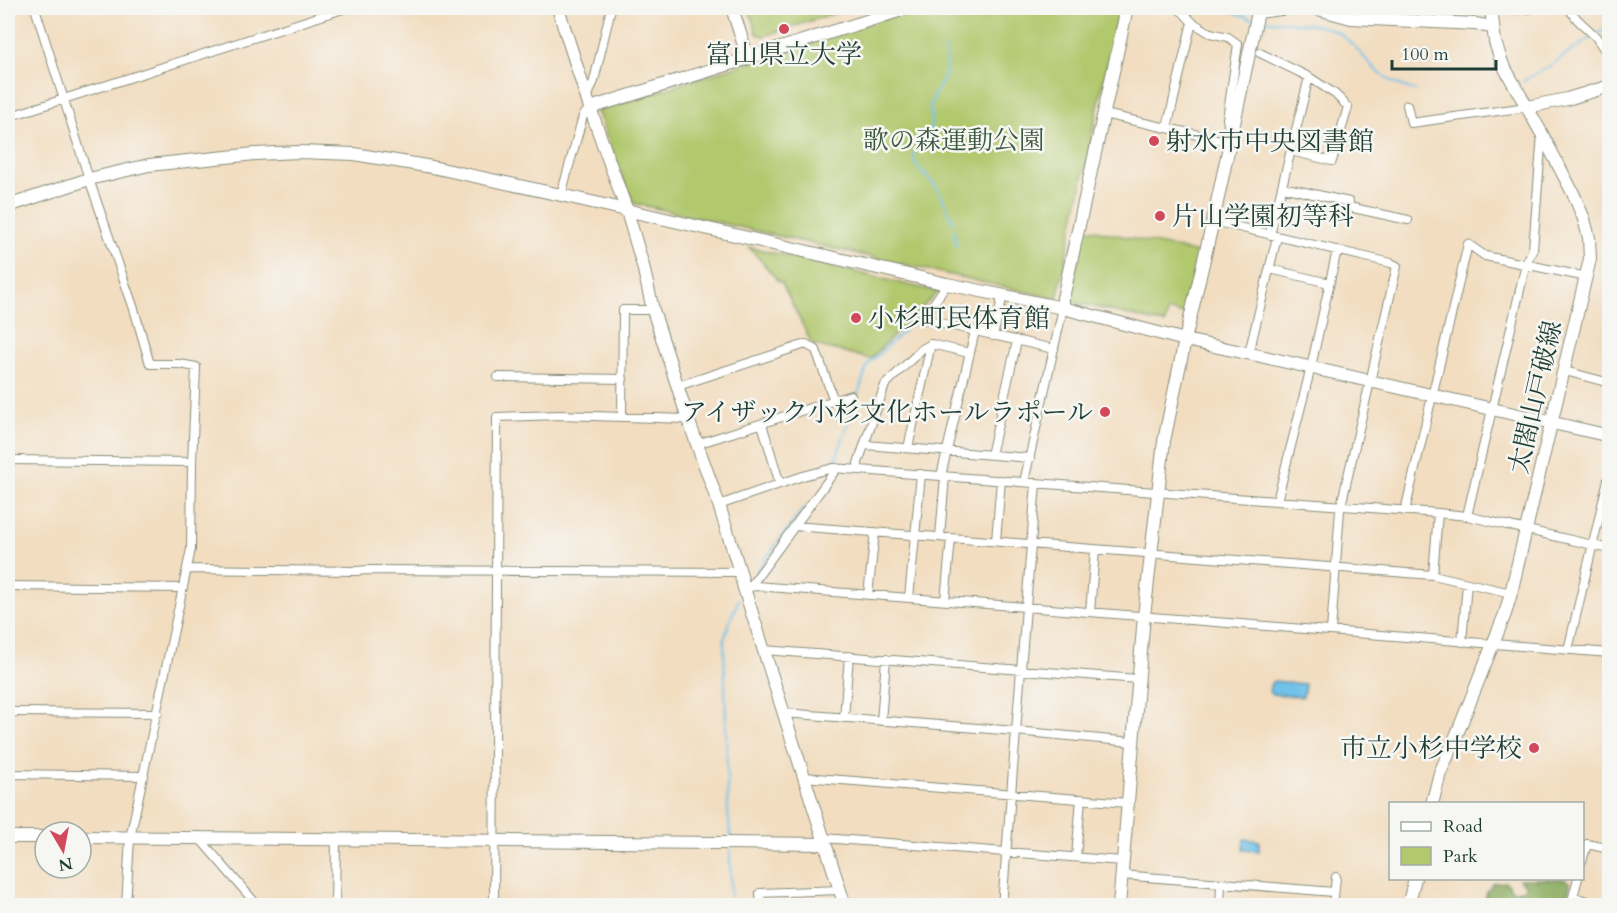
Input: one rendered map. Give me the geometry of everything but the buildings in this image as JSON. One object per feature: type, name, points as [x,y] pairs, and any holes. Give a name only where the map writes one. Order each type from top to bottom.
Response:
[{"type":"street","points":[[35,8],[150,364],[180,364],[196,367],[191,549],[130,838],[126,906]]},
{"type":"street","points":[[8,117],[346,8]]},
{"type":"street","points":[[558,8],[627,211],[653,310],[688,419],[747,587],[764,650],[843,899]]},
{"type":"street","points":[[561,195],[583,116],[589,103],[611,8]]},
{"type":"street","points":[[732,8],[748,58]]},
{"type":"street","points":[[589,103],[748,58],[908,8]]},
{"type":"street","points":[[1024,482],[1127,8]]},
{"type":"street","points":[[1177,8],[1192,22],[1210,33],[1228,37],[1238,44],[1227,119],[1230,139]]},
{"type":"street","points":[[1119,906],[1144,616],[1164,441],[1256,15],[1288,8]]},
{"type":"street","points":[[1314,8],[1338,11],[1365,20],[1475,24],[1492,27]]},
{"type":"street","points":[[1491,9],[1534,8]]},
{"type":"street","points":[[1568,8],[1596,37],[1610,58]]},
{"type":"street","name":"太閤山戸破線","points":[[1433,802],[1440,773],[1511,594],[1590,259],[1587,225],[1542,134],[1502,63],[1495,42],[1491,9]]},
{"type":"street","points":[[1167,128],[1192,22]]},
{"type":"street","points":[[1260,53],[1309,77],[1335,94],[1346,105],[1332,160],[1291,151]]},
{"type":"street","points":[[1249,353],[1270,269],[1282,187],[1309,77]]},
{"type":"street","points":[[1407,105],[1411,123],[1527,107],[1567,99],[1610,86]]},
{"type":"street","points":[[1104,114],[1230,139]]},
{"type":"street","points":[[1467,516],[1527,264],[1533,249],[1542,134]]},
{"type":"street","points":[[8,206],[89,179],[149,165],[255,154],[299,152],[354,154],[432,167],[561,195],[947,284],[1063,308],[1185,340],[1610,436]]},
{"type":"street","points":[[1282,187],[1408,220]]},
{"type":"street","points":[[1213,221],[1397,266],[1340,510],[1331,631]]},
{"type":"street","points":[[1405,511],[1468,244],[1485,256],[1587,277]]},
{"type":"street","points":[[1277,501],[1311,367],[1337,250]]},
{"type":"street","points":[[1270,269],[1329,283]]},
{"type":"street","points":[[947,284],[923,319],[1054,349]]},
{"type":"street","points":[[993,336],[1002,295]]},
{"type":"street","points":[[622,417],[624,310],[653,310]]},
{"type":"street","points":[[940,537],[946,451],[975,331]]},
{"type":"street","points":[[991,455],[1017,341]]},
{"type":"street","points":[[678,386],[806,344],[816,350],[834,401]]},
{"type":"street","points":[[858,470],[858,464],[885,385],[922,349],[931,344],[969,353]]},
{"type":"street","points":[[908,448],[931,344]]},
{"type":"street","points":[[1565,371],[1610,383]]},
{"type":"street","points":[[498,377],[623,379]]},
{"type":"street","points":[[697,444],[851,395]]},
{"type":"street","points":[[494,906],[497,417],[560,415],[688,419]]},
{"type":"street","points":[[762,424],[780,484]]},
{"type":"street","points":[[865,445],[1030,458]]},
{"type":"street","points":[[8,460],[192,462]]},
{"type":"street","points":[[719,505],[837,468],[1467,516],[1610,549]]},
{"type":"street","points":[[747,587],[837,468]]},
{"type":"street","points":[[1568,650],[1610,471]]},
{"type":"street","points":[[909,598],[921,474]]},
{"type":"street","points":[[996,541],[1001,480]]},
{"type":"street","points":[[1002,906],[1036,483]]},
{"type":"street","points":[[1433,575],[1438,513]]},
{"type":"street","points":[[794,526],[1433,575],[1511,594]]},
{"type":"street","points":[[868,595],[875,532]]},
{"type":"street","points":[[945,601],[951,538]]},
{"type":"street","points":[[1090,612],[1095,550]]},
{"type":"street","points":[[187,569],[740,572]]},
{"type":"street","points":[[1462,642],[1467,583]]},
{"type":"street","points":[[8,586],[183,588]]},
{"type":"street","points":[[747,587],[1610,653]]},
{"type":"street","points":[[764,650],[1138,679]]},
{"type":"street","points":[[844,718],[849,656]]},
{"type":"street","points":[[881,721],[886,659]]},
{"type":"street","points":[[8,712],[158,713]]},
{"type":"street","points":[[784,713],[1132,742]]},
{"type":"street","points":[[8,774],[144,776]]},
{"type":"street","points":[[804,777],[1128,803]]},
{"type":"street","points":[[1076,857],[1081,799]]},
{"type":"street","points":[[8,837],[33,837]]},
{"type":"street","points":[[93,837],[495,842],[824,841],[1122,861]]},
{"type":"street","points":[[200,839],[258,906]]},
{"type":"street","points":[[335,906],[336,840]]},
{"type":"street","points":[[1584,854],[1587,844],[1610,849]]},
{"type":"street","points":[[1121,875],[1334,892]]},
{"type":"street","points":[[1333,906],[1336,877]]},
{"type":"street","points":[[1408,906],[1415,880]]},
{"type":"street","points":[[1578,880],[1571,901],[1606,906]]},
{"type":"street","points":[[1220,906],[1221,884]]},
{"type":"street","points":[[761,906],[760,893],[843,899],[889,906]]},
{"type":"green space","points":[[749,8],[851,8],[764,36],[757,34]]},
{"type":"green space","name":"歌の森運動公園","points":[[918,8],[1119,8],[1057,299],[633,203],[597,111]]},
{"type":"green space","points":[[1086,228],[1198,253],[1185,314],[1168,311],[1165,324],[1075,302],[1070,295]]},
{"type":"green space","name":"小杉町民体育館","points":[[749,247],[938,292],[870,359],[812,344],[782,283]]},
{"type":"green space","points":[[1520,880],[1566,880],[1570,883],[1568,902],[1566,905],[1484,906],[1487,891],[1494,883],[1505,882],[1513,891],[1523,890],[1526,886]]},
{"type":"water","points":[[1274,681],[1305,684],[1303,697],[1271,694],[1269,691]]},
{"type":"water","points":[[1244,839],[1259,841],[1259,851],[1243,850]]},
{"type":"waterway","points":[[946,22],[959,8]]},
{"type":"waterway","points":[[1222,8],[1253,19]]},
{"type":"waterway","points":[[1262,20],[1331,29],[1349,41],[1384,77],[1416,91]]},
{"type":"waterway","points":[[1597,34],[1610,26]]},
{"type":"waterway","points":[[1523,81],[1592,37]]},
{"type":"waterway","points":[[945,49],[946,71],[932,102],[930,132],[915,151],[914,159],[918,167],[937,188],[953,222]]},
{"type":"waterway","points":[[954,229],[956,246]]},
{"type":"waterway","points":[[835,462],[868,364],[920,316]]},
{"type":"waterway","points":[[756,572],[804,507]]},
{"type":"waterway","points":[[731,838],[728,814],[724,640],[739,599]]},
{"type":"waterway","points":[[730,848],[731,906]]},
{"type":"place","name":"富山県立大学","points":[[784,29]]},
{"type":"place","name":"射水市中央図書館","points":[[1154,141]]},
{"type":"place","name":"片山学園初等科","points":[[1160,216]]},
{"type":"place","name":"小杉町民体育館","points":[[856,318]]},
{"type":"place","name":"アイザック小杉文化ホールラポール","points":[[1105,412]]},
{"type":"place","name":"市立小杉中学校","points":[[1534,748]]}]
